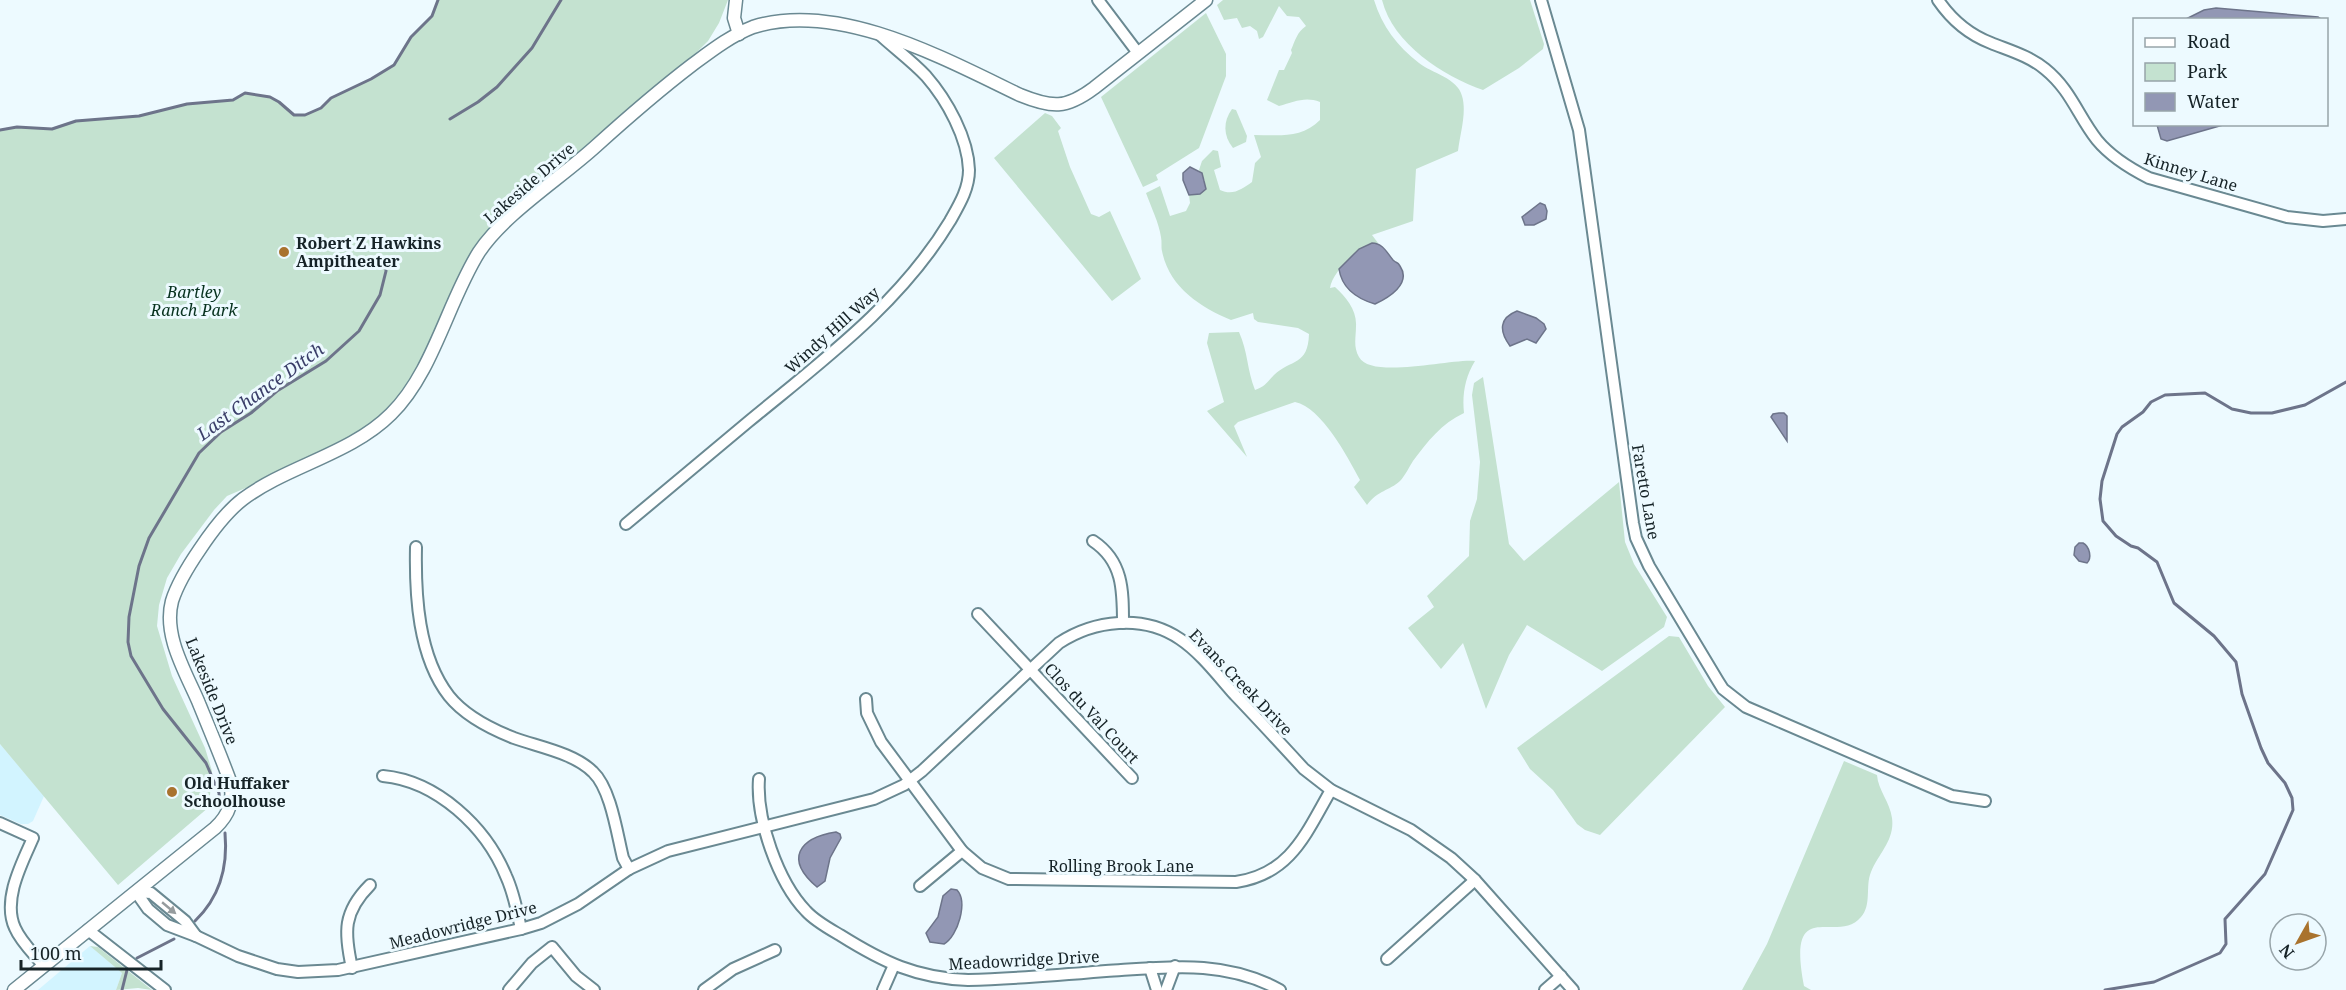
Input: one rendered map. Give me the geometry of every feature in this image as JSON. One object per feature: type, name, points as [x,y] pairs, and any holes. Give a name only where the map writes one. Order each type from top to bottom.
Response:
[{"type":"street","points":[[736,0],[734,18],[739,34]]},
{"type":"street","points":[[1098,0],[1138,53]]},
{"type":"street","name":"Lakeside Drive","points":[[14,990],[215,828],[227,815],[231,803],[230,781],[177,650],[170,622],[171,606],[176,591],[203,545],[227,514],[248,495],[359,438],[392,413],[415,383],[471,267],[492,236],[645,102],[717,46],[763,23],[794,18],[827,20],[875,31],[909,42],[1026,98],[1055,105],[1070,104],[1085,95],[1206,0]]},
{"type":"street","name":"Faretto Lane","points":[[1541,0],[1579,130],[1633,523],[1636,538],[1649,566],[1723,689],[1746,707],[1952,796],[1984,801]]},
{"type":"street","name":"Kinney Lane","points":[[1938,0],[1946,10],[1977,36],[2021,54],[2055,77],[2074,101],[2097,140],[2109,153],[2132,169],[2149,178],[2287,217],[2323,221],[2346,219]]},
{"type":"street","name":"Windy Hill Way","points":[[626,524],[865,325],[922,261],[963,197],[968,177],[968,160],[948,107],[924,74],[875,31]]},
{"type":"street","points":[[1093,541],[1103,548],[1118,569],[1123,593],[1123,623]]},
{"type":"street","points":[[417,547],[416,581],[419,612],[428,651],[440,682],[450,698],[478,720],[503,734],[580,763],[593,772],[602,783],[623,858],[629,869]]},
{"type":"street","name":"Clos du Val Court","points":[[978,615],[1132,778]]},
{"type":"street","name":"Evans Creek Drive","points":[[761,828],[874,799],[889,793],[910,781],[1071,635],[1099,625],[1138,624],[1160,629],[1192,648],[1304,769],[1331,790],[1431,843],[1475,880],[1574,990]]},
{"type":"street","name":"Rolling Brook Lane","points":[[866,699],[867,713],[872,726],[910,781],[963,851],[982,868],[995,875],[1022,880],[1236,882],[1248,880],[1273,870],[1294,852],[1331,790]]},
{"type":"street","points":[[383,776],[399,778],[432,793],[456,809],[476,828],[489,844],[507,877],[521,929]]},
{"type":"street","points":[[759,779],[761,828]]},
{"type":"street","points":[[0,823],[33,838],[15,886],[11,908],[12,918],[20,937],[43,965]]},
{"type":"street","name":"Meadowridge Drive","points":[[136,892],[152,893],[185,921],[196,936],[238,957],[265,966],[298,972],[318,972],[352,968],[521,929],[561,914],[629,869],[668,851],[761,828],[771,853],[798,902],[812,917],[872,955],[917,974],[942,979],[968,980],[1187,965],[1254,977],[1280,990]]},
{"type":"street","points":[[920,886],[963,851]]},
{"type":"street","points":[[1387,959],[1475,880]]},
{"type":"street","points":[[352,968],[347,943],[348,915],[370,885]]},
{"type":"street","points":[[88,930],[165,990]]},
{"type":"street","points":[[509,990],[532,963],[552,947],[576,976],[594,990]]},
{"type":"street","points":[[704,990],[733,969],[775,950]]},
{"type":"street","points":[[883,990],[894,966]]},
{"type":"street","points":[[1166,990],[1175,966]]},
{"type":"street","points":[[1150,968],[1157,990]]},
{"type":"street","points":[[1545,990],[1561,976]]},
{"type":"shaded area","points":[[0,744],[44,796],[33,821],[28,824],[21,824],[0,815]]},
{"type":"shaded area","points":[[90,946],[122,973],[116,990],[38,990]]},
{"type":"green space","name":"Bartley Ranch Park","points":[[438,0],[728,0],[719,23],[708,41],[671,78],[503,220],[421,370],[386,418],[256,488],[248,487],[227,496],[181,554],[167,578],[159,605],[157,626],[172,676],[205,748],[212,771],[209,807],[118,885],[0,744],[0,130],[17,127],[52,129],[76,121],[139,116],[187,104],[233,100],[245,93],[270,97],[294,115],[305,115],[321,108],[331,98],[394,65],[411,37],[432,16]]},
{"type":"green space","points":[[1223,0],[1374,0],[1386,27],[1404,50],[1424,67],[1450,80],[1462,96],[1463,116],[1458,151],[1416,169],[1413,221],[1372,235],[1378,243],[1364,247],[1348,259],[1336,274],[1330,288],[1335,287],[1353,309],[1356,320],[1356,349],[1359,357],[1367,364],[1395,368],[1475,361],[1465,386],[1464,413],[1449,422],[1436,434],[1418,454],[1400,481],[1375,496],[1367,505],[1354,487],[1360,480],[1341,446],[1315,413],[1305,406],[1295,402],[1238,422],[1234,426],[1247,457],[1207,411],[1224,402],[1207,343],[1209,333],[1239,332],[1255,390],[1264,386],[1280,370],[1302,357],[1306,352],[1309,334],[1298,328],[1258,322],[1254,319],[1253,313],[1231,320],[1197,302],[1171,275],[1162,251],[1159,226],[1146,193],[1160,186],[1170,216],[1186,211],[1190,203],[1189,195],[1200,194],[1205,181],[1199,170],[1202,161],[1213,150],[1218,151],[1221,167],[1214,170],[1220,190],[1237,191],[1252,182],[1255,163],[1261,157],[1254,135],[1289,135],[1305,130],[1320,120],[1320,102],[1315,100],[1295,101],[1279,106],[1267,100],[1279,70],[1284,70],[1300,31],[1306,26],[1299,17],[1287,16],[1279,6],[1263,37],[1259,39],[1257,31],[1250,26],[1242,28],[1237,18],[1224,20],[1217,5]]},
{"type":"green space","points":[[1382,0],[1530,0],[1544,44],[1543,49],[1519,68],[1483,90],[1436,67],[1408,44],[1388,16]]},
{"type":"green space","points":[[1206,13],[1226,54],[1226,76],[1199,148],[1156,175],[1158,180],[1143,187],[1101,97]]},
{"type":"green space","points":[[1232,109],[1236,110],[1247,136],[1246,142],[1233,148],[1227,139],[1225,128]]},
{"type":"green space","points":[[1045,113],[1052,116],[1061,128],[1058,131],[1070,167],[1091,214],[1099,217],[1110,211],[1141,279],[1112,301],[994,158]]},
{"type":"green space","points":[[1483,377],[1509,544],[1524,561],[1619,482],[1625,542],[1634,564],[1667,617],[1664,627],[1602,671],[1527,625],[1509,655],[1486,709],[1463,643],[1441,669],[1408,628],[1434,607],[1427,596],[1469,556],[1470,521],[1477,499],[1480,462],[1472,395],[1474,383]]},
{"type":"green space","points":[[1669,636],[1679,637],[1708,686],[1725,707],[1600,835],[1585,830],[1577,824],[1553,790],[1530,769],[1517,748]]},
{"type":"green space","points":[[1844,761],[1877,775],[1892,818],[1889,840],[1869,877],[1864,912],[1851,924],[1808,931],[1802,940],[1800,958],[1804,986],[1811,990],[1742,990],[1767,944]]},
{"type":"green space","points":[[90,946],[98,947],[152,990],[138,988],[116,990],[122,973]]},
{"type":"water","points":[[2216,8],[2320,18],[2188,18],[2204,10]]},
{"type":"water","points":[[2158,126],[2220,126],[2167,141],[2161,139]]},
{"type":"water","points":[[1190,167],[1202,173],[1206,189],[1200,194],[1189,195],[1183,180],[1183,173]]},
{"type":"water","points":[[1540,203],[1545,205],[1546,219],[1534,225],[1525,225],[1522,217]]},
{"type":"water","points":[[1372,243],[1384,249],[1399,264],[1403,273],[1403,279],[1397,290],[1375,304],[1347,288],[1339,269],[1359,249]]},
{"type":"water","points":[[1517,311],[1536,318],[1544,324],[1546,329],[1536,343],[1527,339],[1510,346],[1506,340],[1503,330],[1504,321]]},
{"type":"water","points":[[1779,413],[1787,416],[1787,441],[1771,417]]},
{"type":"water","points":[[2083,543],[2089,550],[2090,556],[2087,563],[2079,561],[2074,555],[2075,547]]},
{"type":"water","points":[[836,832],[841,838],[830,858],[825,881],[817,887],[801,867],[800,851],[813,839]]},
{"type":"water","points":[[951,889],[957,890],[962,902],[957,927],[944,944],[930,942],[926,933],[938,917],[943,896]]},
{"type":"waterway","points":[[0,130],[17,127],[52,129],[76,121],[139,116],[187,104],[233,100],[245,93],[270,97],[294,115],[305,115],[321,108],[331,98],[394,65],[411,37],[432,16],[438,0]]},
{"type":"waterway","name":"Last Chance Ditch","points":[[450,119],[497,87],[532,48],[561,0]]},
{"type":"waterway","name":"Last Chance Ditch","points":[[220,808],[219,793],[206,763],[163,709],[131,656],[128,642],[129,617],[139,566],[149,538],[199,453],[221,432],[251,413],[277,391],[326,361],[359,331],[380,295],[386,271],[385,258]]},
{"type":"waterway","points":[[2105,990],[2154,982],[2220,953],[2226,944],[2225,919],[2265,874],[2293,810],[2292,798],[2285,783],[2268,763],[2261,748],[2242,694],[2236,662],[2214,636],[2174,603],[2157,562],[2116,536],[2103,521],[2100,499],[2102,481],[2117,434],[2151,402],[2165,395],[2205,393],[2232,409],[2251,413],[2272,413],[2305,405],[2346,382]]},
{"type":"waterway","name":"Last Chance Ditch","points":[[195,921],[211,902],[220,880],[225,857],[225,833]]},
{"type":"waterway","name":"Last Chance Ditch","points":[[137,958],[174,939]]},
{"type":"waterway","name":"Last Chance Ditch","points":[[122,990],[127,970]]},
{"type":"place","name":"Robert Z Hawkins Ampitheater","points":[[284,252]]},
{"type":"place","name":"Old Huffaker Schoolhouse","points":[[172,792]]}]
